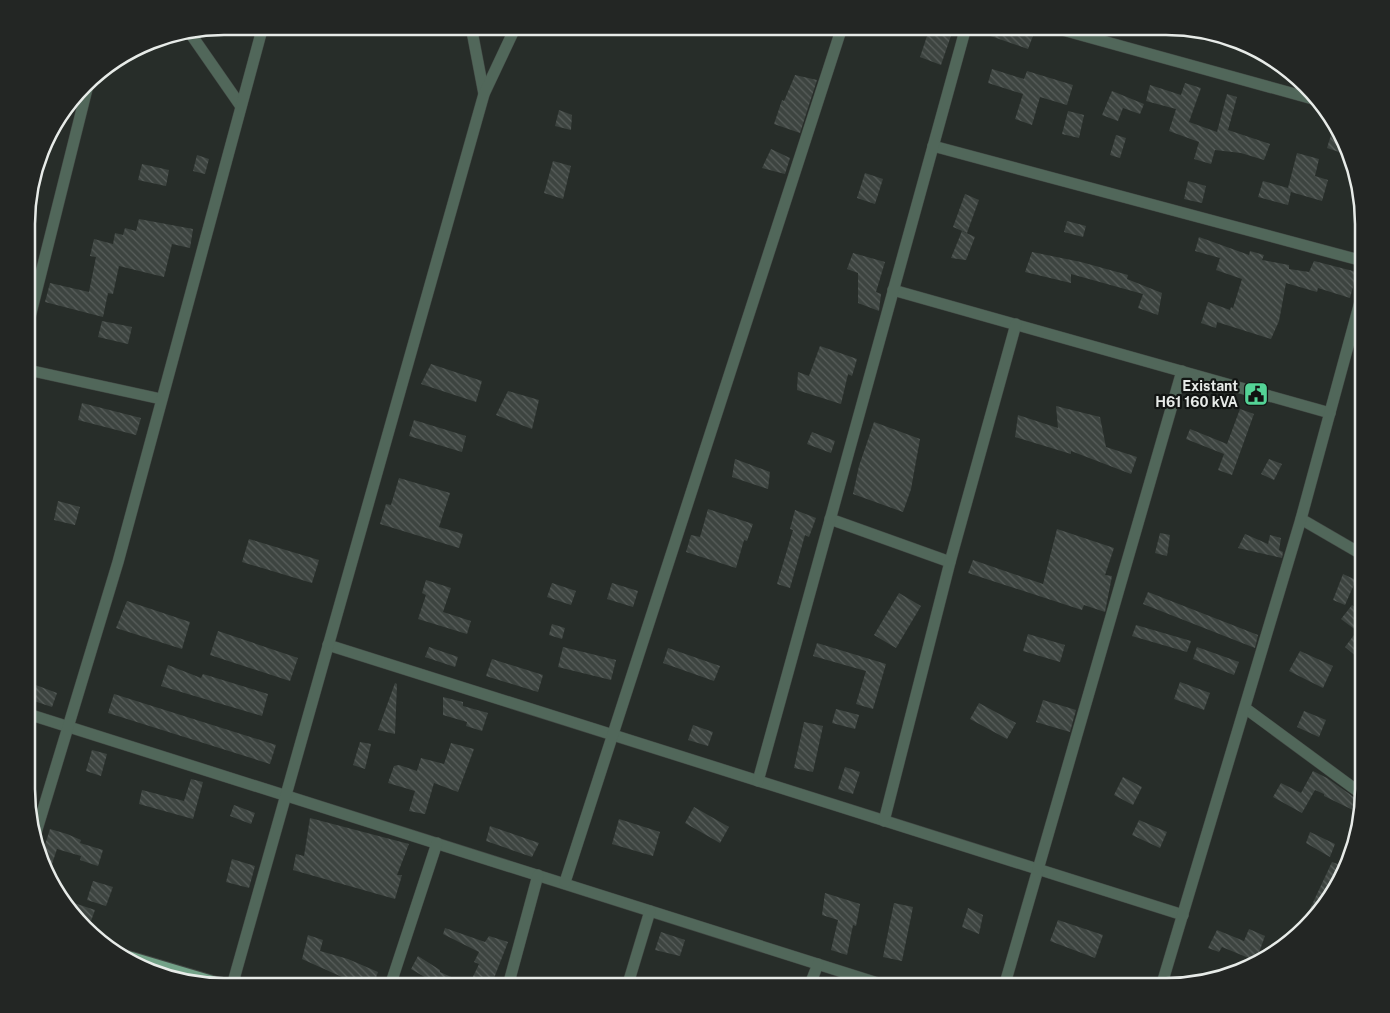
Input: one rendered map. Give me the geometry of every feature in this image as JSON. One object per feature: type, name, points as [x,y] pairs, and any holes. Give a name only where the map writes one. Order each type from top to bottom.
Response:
[{"type":"main road","points":[[150,963],[184,973]]},
{"type":"street","points":[[39,824],[118,562],[260,35]]},
{"type":"street","points":[[473,35],[484,94]]},
{"type":"street","points":[[234,978],[484,94],[512,35]]},
{"type":"street","points":[[565,882],[839,35]]},
{"type":"street","points":[[758,781],[964,35]]},
{"type":"street","points":[[1081,35],[1306,97]]},
{"type":"street","points":[[193,38],[240,105]]},
{"type":"street","points":[[35,297],[85,95]]},
{"type":"street","points":[[933,146],[1355,259]]},
{"type":"street","points":[[893,290],[1330,413]]},
{"type":"street","points":[[1164,978],[1302,519],[1355,321]]},
{"type":"street","points":[[884,821],[950,562],[1016,324]]},
{"type":"street","points":[[35,372],[162,400]]},
{"type":"street","points":[[1007,978],[1182,372]]},
{"type":"street","points":[[830,519],[950,562]]},
{"type":"street","points":[[1302,519],[1355,550]]},
{"type":"street","points":[[328,645],[1183,915]]},
{"type":"street","points":[[1245,708],[1355,788]]},
{"type":"street","points":[[35,716],[565,882],[862,978]]},
{"type":"street","points":[[393,978],[437,843]]},
{"type":"street","points":[[510,978],[538,875]]},
{"type":"street","points":[[629,978],[650,911]]},
{"type":"street","points":[[813,978],[818,964]]},
{"type":"building","points":[[927,35],[951,35],[941,65],[920,57]]},
{"type":"building","points":[[987,35],[1033,36],[1028,49]]},
{"type":"building","points":[[992,69],[1024,79],[1027,71],[1073,85],[1067,105],[1040,97],[1032,125],[1015,119],[1023,94],[988,83]]},
{"type":"building","points":[[795,75],[817,80],[800,133],[774,124],[782,100],[784,101]]},
{"type":"building","points":[[1185,83],[1201,88],[1189,122],[1217,132],[1227,94],[1237,97],[1228,130],[1270,144],[1264,160],[1241,153],[1215,150],[1211,164],[1194,159],[1199,142],[1169,131],[1176,109],[1146,101],[1150,85],[1181,95]]},
{"type":"building","points":[[1112,91],[1144,104],[1140,114],[1123,108],[1118,121],[1102,115]]},
{"type":"building","points":[[559,110],[572,115],[571,130],[555,126]]},
{"type":"building","points":[[1068,111],[1084,115],[1079,138],[1062,134]]},
{"type":"building","points":[[1332,132],[1342,153],[1327,148]]},
{"type":"building","points":[[1116,135],[1126,138],[1120,158],[1110,155]]},
{"type":"building","points":[[771,149],[790,158],[785,174],[762,168]]},
{"type":"building","points":[[1297,153],[1319,159],[1315,176],[1328,180],[1322,201],[1291,192],[1288,205],[1258,197],[1263,181],[1288,188]]},
{"type":"building","points":[[197,155],[209,159],[205,174],[193,171]]},
{"type":"building","points":[[553,161],[571,166],[563,199],[544,193]]},
{"type":"building","points":[[142,164],[169,170],[166,186],[138,180]]},
{"type":"building","points":[[865,173],[883,179],[875,204],[857,198]]},
{"type":"building","points":[[1188,181],[1206,186],[1202,203],[1184,199]]},
{"type":"building","points":[[965,194],[979,200],[967,233],[953,227]]},
{"type":"building","points":[[139,219],[193,229],[190,248],[172,244],[164,277],[119,266],[113,294],[108,293],[103,317],[45,302],[50,283],[89,292],[96,257],[90,256],[94,239],[113,244],[115,233],[123,235],[125,228],[136,231]]},
{"type":"building","points":[[1067,221],[1086,226],[1083,237],[1064,232]]},
{"type":"building","points":[[962,231],[975,237],[966,260],[951,258]]},
{"type":"building","points":[[1199,237],[1249,255],[1250,251],[1264,255],[1262,260],[1289,265],[1289,269],[1309,272],[1314,261],[1355,271],[1355,279],[1350,298],[1318,288],[1317,292],[1286,283],[1279,321],[1271,339],[1217,322],[1216,328],[1201,323],[1208,302],[1230,310],[1231,307],[1233,308],[1242,279],[1216,270],[1220,258],[1195,251]]},
{"type":"building","points":[[1032,252],[1081,262],[1128,275],[1127,279],[1162,293],[1158,315],[1138,308],[1143,294],[1071,274],[1071,283],[1025,272]]},
{"type":"building","points":[[853,253],[885,262],[876,292],[881,294],[879,311],[858,303],[858,273],[847,269]]},
{"type":"building","points":[[102,321],[132,327],[128,344],[98,337]]},
{"type":"building","points":[[820,346],[857,359],[852,376],[848,374],[841,404],[797,390],[798,372],[809,376]]},
{"type":"building","points":[[431,364],[482,381],[476,402],[421,384]]},
{"type":"building","points":[[508,391],[539,400],[532,429],[496,415]]},
{"type":"building","points":[[82,403],[141,418],[136,435],[78,420]]},
{"type":"building","points":[[1056,406],[1100,417],[1106,447],[1137,457],[1131,474],[1071,451],[1071,454],[1015,437],[1018,415],[1058,428]]},
{"type":"building","points":[[1240,409],[1254,414],[1232,475],[1218,470],[1224,454],[1186,439],[1190,429],[1227,444]]},
{"type":"building","points":[[414,420],[466,436],[462,452],[409,436]]},
{"type":"building","points":[[874,422],[920,439],[911,489],[903,512],[853,494],[859,466]]},
{"type":"building","points":[[812,432],[835,441],[831,453],[807,444]]},
{"type":"building","points":[[735,459],[770,472],[768,489],[732,477]]},
{"type":"building","points":[[1269,459],[1282,464],[1274,480],[1261,474]]},
{"type":"building","points":[[399,478],[450,493],[439,527],[463,534],[459,548],[380,524],[386,504],[391,505]]},
{"type":"building","points":[[58,501],[80,507],[75,525],[54,520]]},
{"type":"building","points":[[708,509],[753,524],[747,541],[744,540],[736,568],[686,552],[691,535],[700,537]]},
{"type":"building","points":[[795,510],[816,518],[809,537],[805,535],[790,588],[777,584],[793,530],[790,529]]},
{"type":"building","points":[[1057,529],[1114,548],[1105,575],[1112,576],[1105,612],[1084,605],[1082,610],[968,573],[973,560],[1043,584]]},
{"type":"building","points":[[1160,533],[1170,535],[1167,556],[1155,553]]},
{"type":"building","points":[[1245,534],[1268,544],[1270,535],[1281,538],[1279,550],[1283,552],[1282,558],[1238,548]]},
{"type":"building","points":[[249,539],[319,560],[312,583],[242,562]]},
{"type":"building","points":[[1343,574],[1355,580],[1345,605],[1333,600]]},
{"type":"building","points":[[426,580],[451,588],[443,612],[471,621],[467,634],[418,619],[426,595],[422,593]]},
{"type":"building","points":[[552,583],[576,591],[571,605],[547,597]]},
{"type":"building","points":[[612,583],[638,591],[633,607],[607,599]]},
{"type":"building","points":[[1148,592],[1258,635],[1255,648],[1143,604]]},
{"type":"building","points":[[899,593],[921,606],[896,648],[874,635]]},
{"type":"building","points":[[127,601],[190,622],[182,649],[116,628]]},
{"type":"building","points":[[1352,605],[1355,607],[1355,630],[1341,619]]},
{"type":"building","points":[[552,624],[565,628],[562,639],[549,635]]},
{"type":"building","points":[[1136,625],[1191,641],[1187,652],[1132,636]]},
{"type":"building","points":[[218,631],[298,658],[290,681],[210,655]]},
{"type":"building","points":[[1028,634],[1065,645],[1060,662],[1023,651]]},
{"type":"building","points":[[1355,634],[1355,655],[1345,647]]},
{"type":"building","points":[[817,643],[886,664],[873,709],[856,704],[866,671],[813,656]]},
{"type":"building","points":[[429,647],[458,657],[455,667],[425,657]]},
{"type":"building","points":[[563,647],[616,660],[611,680],[558,667]]},
{"type":"building","points":[[1197,647],[1239,662],[1234,675],[1193,659]]},
{"type":"building","points":[[668,648],[720,666],[714,681],[663,663]]},
{"type":"building","points":[[1300,651],[1333,666],[1323,688],[1289,671]]},
{"type":"building","points":[[492,659],[543,675],[538,692],[486,676]]},
{"type":"building","points":[[168,665],[201,678],[203,674],[268,694],[262,716],[161,686]]},
{"type":"building","points":[[1180,682],[1210,693],[1204,710],[1174,699]]},
{"type":"building","points":[[395,683],[397,684],[395,734],[378,730]]},
{"type":"building","points":[[35,685],[57,693],[52,707],[35,701]]},
{"type":"building","points":[[114,694],[276,745],[270,764],[108,713]]},
{"type":"building","points":[[443,697],[463,702],[463,706],[488,713],[482,731],[466,726],[467,722],[443,715]]},
{"type":"building","points":[[1043,700],[1076,710],[1070,732],[1036,722]]},
{"type":"building","points":[[979,703],[1016,723],[1007,739],[970,719]]},
{"type":"building","points":[[836,709],[859,715],[855,729],[832,723]]},
{"type":"building","points":[[1304,711],[1326,720],[1319,737],[1297,727]]},
{"type":"building","points":[[804,722],[823,726],[813,772],[794,768]]},
{"type":"building","points":[[693,725],[713,732],[708,746],[688,740]]},
{"type":"building","points":[[360,742],[371,744],[365,769],[353,765]]},
{"type":"building","points":[[451,743],[474,749],[458,792],[434,783],[425,814],[409,811],[415,791],[388,783],[394,766],[399,765],[417,771],[421,758],[444,764]]},
{"type":"building","points":[[92,750],[107,754],[101,776],[86,771]]},
{"type":"building","points":[[845,767],[860,772],[853,794],[838,789]]},
{"type":"building","points":[[1313,771],[1327,778],[1355,798],[1354,808],[1353,810],[1315,790],[1302,813],[1273,797],[1281,783],[1301,793]]},
{"type":"building","points":[[1123,777],[1142,787],[1133,805],[1114,795]]},
{"type":"building","points":[[191,779],[203,782],[193,819],[139,804],[142,790],[184,801]]},
{"type":"building","points":[[234,805],[255,813],[251,824],[230,816]]},
{"type":"building","points":[[694,807],[729,827],[720,843],[685,823]]},
{"type":"building","points":[[310,818],[409,844],[397,875],[402,875],[395,899],[293,870],[296,854],[304,856]]},
{"type":"building","points":[[619,819],[660,832],[653,856],[612,844]]},
{"type":"building","points":[[1139,820],[1167,832],[1160,848],[1132,835]]},
{"type":"building","points":[[490,826],[539,843],[532,857],[486,841]]},
{"type":"building","points":[[50,829],[81,840],[80,843],[103,850],[98,866],[80,860],[81,856],[57,849],[51,867],[44,847]]},
{"type":"building","points":[[1310,832],[1335,844],[1330,857],[1306,843]]},
{"type":"building","points":[[232,859],[255,866],[249,888],[226,882]]},
{"type":"building","points":[[1332,862],[1340,865],[1330,884],[1309,911]]},
{"type":"building","points":[[93,881],[113,887],[106,906],[87,900]]},
{"type":"building","points":[[825,893],[860,904],[856,926],[853,925],[847,955],[831,950],[838,920],[822,915]]},
{"type":"building","points":[[73,903],[95,910],[91,921],[87,920]]},
{"type":"building","points":[[894,903],[913,907],[902,961],[883,957]]},
{"type":"building","points":[[968,908],[983,915],[979,934],[962,927]]},
{"type":"building","points":[[1058,920],[1103,935],[1095,958],[1050,941]]},
{"type":"building","points":[[445,928],[485,942],[489,936],[508,942],[494,978],[472,978],[479,964],[474,962],[479,952],[443,934]]},
{"type":"building","points":[[1249,929],[1265,936],[1258,954],[1250,959],[1222,947],[1219,952],[1208,948],[1217,930],[1244,941]]},
{"type":"building","points":[[661,932],[685,940],[680,956],[655,950]]},
{"type":"building","points":[[308,935],[323,940],[320,951],[348,959],[378,972],[376,978],[344,978],[302,959]]},
{"type":"building","points":[[418,956],[440,970],[440,972],[453,978],[426,978],[411,969]]},
{"type":"place","name":"Existant H61 160 kVA","points":[[1256,394]]}]
